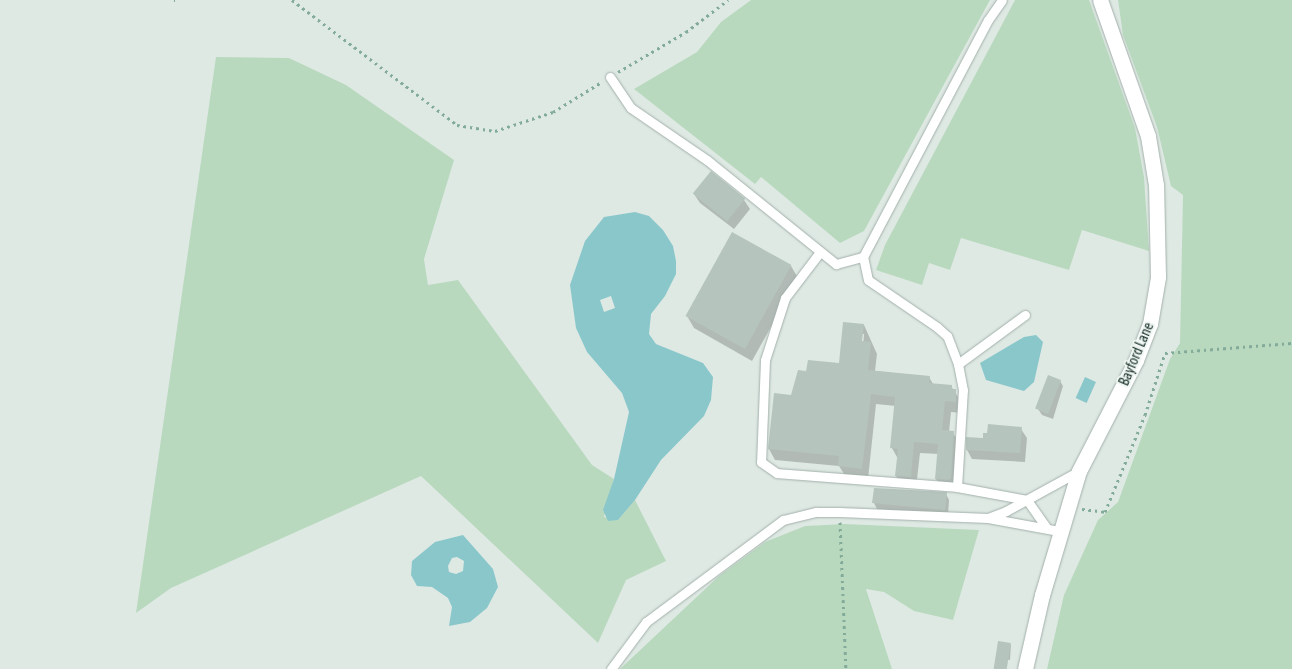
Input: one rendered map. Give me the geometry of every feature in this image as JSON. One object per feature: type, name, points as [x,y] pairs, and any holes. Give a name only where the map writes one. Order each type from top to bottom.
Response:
[{"type":"street","name":"Bayford Lane","points":[[1025,669],[1053,530],[1079,471],[1136,360],[1150,324],[1158,277],[1156,184],[1148,136],[1100,0]]},
{"type":"lane","points":[[957,488],[963,390],[958,364],[946,336],[937,326],[868,280],[862,257],[988,20],[1002,0]]},
{"type":"lane","points":[[610,77],[630,108],[707,160],[836,264],[862,257]]},
{"type":"lane","points":[[820,252],[785,298],[765,360],[761,462],[777,473],[957,488],[1027,500],[1053,530]]},
{"type":"lane","points":[[958,364],[1024,315]]},
{"type":"lane","points":[[988,518],[1027,500],[1079,471]]},
{"type":"lane","points":[[611,669],[646,622],[783,520],[816,512],[839,512],[988,518],[1053,530]]},
{"type":"path","points":[[292,0],[457,125],[495,131],[553,112],[686,32],[728,0]]},
{"type":"path","points":[[1104,512],[1145,415],[1166,352],[1292,343]]},
{"type":"path","points":[[839,512],[846,669]]},
{"type":"green space","points":[[751,0],[990,0],[864,231],[840,243],[761,177],[755,184],[634,89],[697,52],[721,22]]},
{"type":"green space","points":[[1015,0],[1089,0],[1135,128],[1144,177],[1149,251],[1082,230],[1069,270],[961,238],[950,270],[929,263],[922,285],[876,270],[885,245]]},
{"type":"green space","points":[[1118,0],[1292,0],[1292,669],[1047,669],[1064,595],[1098,520],[1118,502],[1170,359],[1180,343],[1183,195],[1171,186],[1157,127],[1123,35]]},
{"type":"green space","points":[[216,57],[289,58],[346,85],[454,160],[424,259],[428,285],[458,280],[592,465],[614,479],[604,517],[618,520],[635,500],[666,561],[626,580],[598,643],[421,476],[171,588],[136,613]]},
{"type":"green space","points":[[845,524],[979,530],[953,620],[914,611],[884,592],[866,589],[892,669],[620,669],[719,576],[765,542],[805,526]]},
{"type":"water","points":[[635,212],[649,216],[663,230],[673,246],[676,274],[665,296],[651,314],[649,334],[656,344],[703,363],[713,377],[711,400],[704,416],[661,460],[635,500],[618,520],[608,521],[603,510],[614,479],[629,412],[622,393],[587,352],[576,328],[570,285],[585,241],[604,217]],"holes":[[[611,296],[615,308],[604,312],[600,300]]]},
{"type":"water","points":[[1036,335],[1043,342],[1034,382],[1024,391],[986,380],[980,363],[1024,337]]},
{"type":"water","points":[[1085,377],[1096,382],[1087,403],[1076,398]]},
{"type":"water","points":[[463,535],[493,569],[498,587],[487,608],[470,622],[449,626],[452,607],[448,598],[432,587],[417,586],[411,575],[412,561],[435,542]],"holes":[[[457,557],[464,561],[463,571],[456,574],[449,572],[448,566],[452,558]]]},
{"type":"building","points":[[711,171],[745,199],[727,221],[693,194]]},
{"type":"building","points":[[732,232],[791,265],[745,349],[685,316]]},
{"type":"building","points":[[843,322],[864,324],[862,341],[871,342],[868,370],[930,376],[929,383],[952,385],[952,389],[956,389],[956,402],[945,401],[942,430],[954,431],[951,478],[948,480],[935,479],[938,444],[914,442],[911,477],[895,476],[898,449],[890,448],[895,397],[871,394],[862,469],[838,466],[839,456],[768,449],[774,393],[791,395],[798,370],[806,371],[808,360],[839,363]]},
{"type":"building","points":[[1048,375],[1061,380],[1048,414],[1035,409]]},
{"type":"building","points":[[988,424],[1022,427],[1020,453],[966,450],[966,437],[983,438],[983,433],[987,433]]},
{"type":"building","points":[[874,488],[947,492],[945,510],[872,503]]},
{"type":"building","points":[[998,641],[1011,643],[1007,669],[994,669]]}]
